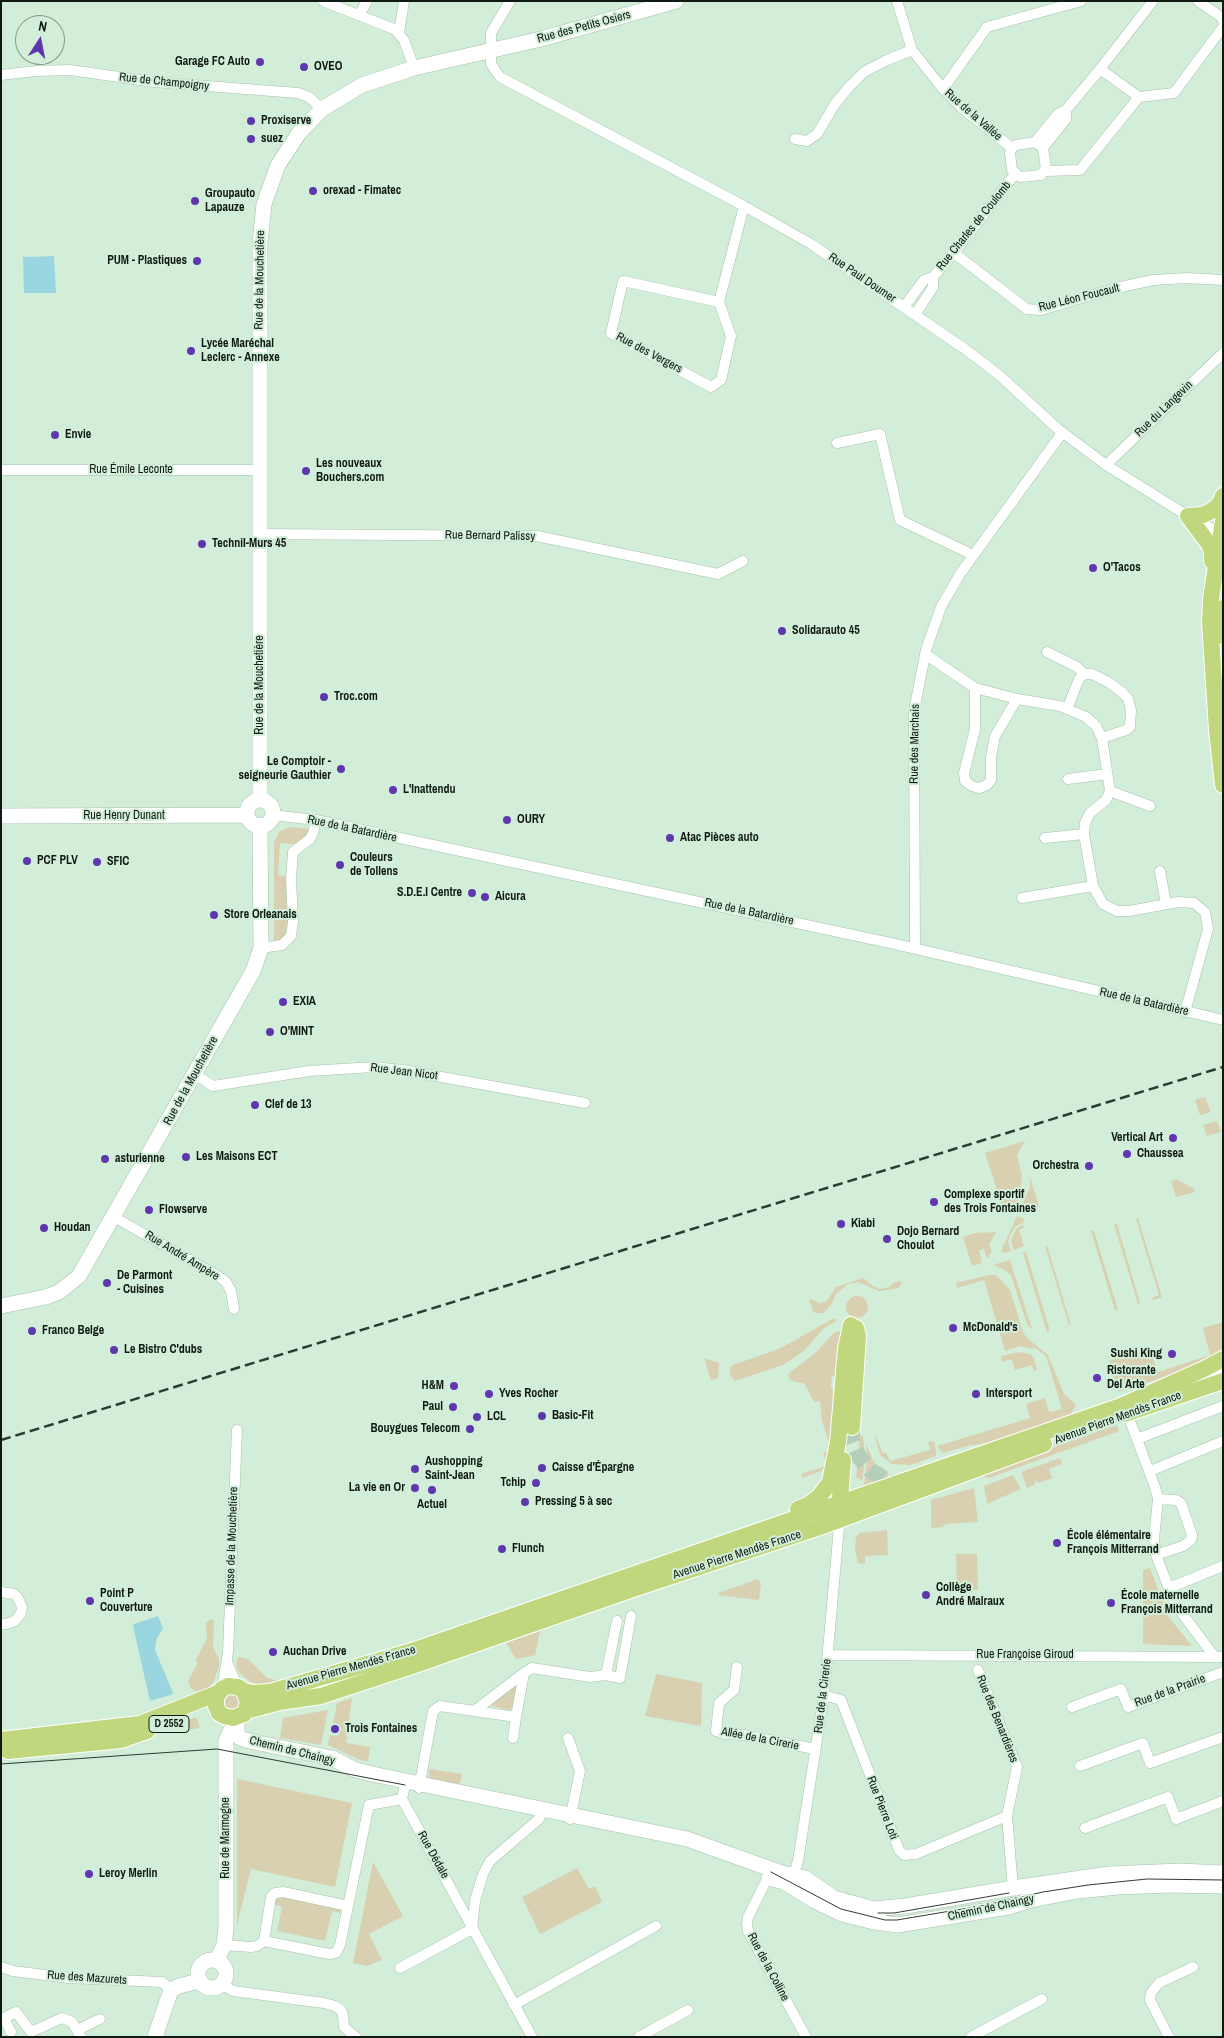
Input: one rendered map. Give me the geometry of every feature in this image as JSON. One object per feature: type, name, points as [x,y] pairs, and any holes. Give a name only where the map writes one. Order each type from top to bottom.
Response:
[{"type":"main road","points":[[1188,516],[1212,511],[1219,505],[1223,496]]},
{"type":"main road","points":[[1188,516],[1205,537],[1212,551],[1217,604],[1223,636]]},
{"type":"main road","points":[[1222,531],[1217,604],[1210,622],[1216,721],[1223,784]]},
{"type":"main road","points":[[852,1331],[858,1336],[852,1427]]},
{"type":"main road","points":[[852,1331],[840,1498],[842,1503],[857,1513]]},
{"type":"main road","points":[[758,1531],[768,1520],[808,1505],[819,1497],[830,1482],[838,1442],[846,1349],[852,1331]]},
{"type":"main road","points":[[1124,1410],[1223,1359]]},
{"type":"main road","name":"Avenue Pierre Mendès France","points":[[230,1690],[270,1692],[410,1652],[758,1531],[1124,1410],[1223,1381]]},
{"type":"main road","name":"Avenue Pierre Mendès France","points":[[231,1714],[280,1702],[330,1694],[840,1520],[1074,1433],[1124,1410]]},
{"type":"main road","points":[[925,1481],[1032,1444],[1074,1433]]},
{"type":"main road","points":[[1,1740],[140,1724],[230,1690],[248,1699],[231,1714],[216,1702],[230,1690]]},
{"type":"main road","name":"D 2552","points":[[1,1751],[121,1740],[202,1711],[231,1714]]},
{"type":"street","points":[[323,1],[386,25],[399,33],[404,40],[414,68]]},
{"type":"street","points":[[359,15],[366,1]]},
{"type":"street","points":[[399,33],[404,1]]},
{"type":"street","points":[[491,51],[492,30],[510,1]]},
{"type":"street","name":"Rue des Petits Osiers","points":[[491,51],[676,1]]},
{"type":"street","name":"Rue de la Vallée","points":[[897,1],[912,50],[962,108],[1012,148]]},
{"type":"street","points":[[943,88],[987,27],[1081,1]]},
{"type":"street","points":[[1039,145],[1058,114],[1066,110],[1153,1]]},
{"type":"street","points":[[1198,1],[1223,21]]},
{"type":"street","points":[[1100,69],[1139,97],[1174,93],[1223,27]]},
{"type":"street","points":[[795,139],[808,141],[817,134],[835,104],[864,72],[912,50]]},
{"type":"street","name":"Rue de la Mouchetière","points":[[260,800],[260,243],[263,213],[272,179],[281,160],[299,133],[322,110],[362,85],[414,68],[491,51]]},
{"type":"street","name":"Rue Paul Doumer","points":[[491,51],[490,64],[494,71],[508,83],[744,206],[812,244],[999,375],[1062,433],[1106,465],[1188,516],[1222,531]]},
{"type":"street","name":"Rue de Champoigny","points":[[1,74],[70,70],[154,82],[298,93],[309,97],[322,110]]},
{"type":"street","name":"Rue Charles de Coulomb","points":[[1012,148],[1010,152],[1012,170],[1015,174],[1025,177],[1045,172],[1080,170],[1139,97]]},
{"type":"street","points":[[1012,148],[1016,145],[1039,145]]},
{"type":"street","points":[[1039,145],[1047,166],[1045,172]]},
{"type":"street","name":"Rue Charles de Coulomb","points":[[904,307],[924,280],[933,277],[954,253],[1015,174]]},
{"type":"street","points":[[719,302],[744,206]]},
{"type":"street","name":"Rue Léon Foucault","points":[[954,253],[1027,309],[1042,310],[1116,288],[1152,280],[1187,278],[1223,280]]},
{"type":"street","name":"Rue Charles de Coulomb","points":[[915,315],[933,287],[933,277]]},
{"type":"street","name":"Rue des Vergers","points":[[623,281],[719,302],[731,336],[721,380],[711,386],[611,333],[623,281]]},
{"type":"street","name":"Rue du Langevin","points":[[1106,465],[1223,353]]},
{"type":"street","name":"Rue des Marchais","points":[[915,948],[914,710],[925,654],[941,607],[960,574],[1062,433]]},
{"type":"street","points":[[837,443],[880,434],[900,520],[973,556]]},
{"type":"street","name":"Rue Émile Leconte","points":[[1,470],[260,470]]},
{"type":"street","name":"Rue Bernard Palissy","points":[[260,534],[537,536],[718,574],[743,561]]},
{"type":"street","points":[[1047,652],[1077,667],[1084,674]]},
{"type":"street","points":[[925,654],[975,688],[1017,699],[1067,708],[1086,717],[1096,726],[1102,738],[1110,791],[1106,800],[1090,813],[1084,823],[1084,834],[1093,886],[1103,904],[1117,911],[1129,911],[1178,902],[1194,903],[1205,912],[1208,929],[1185,1012]]},
{"type":"street","points":[[1067,708],[1078,679],[1084,674],[1092,674],[1117,687],[1128,699],[1131,710],[1130,726],[1126,730],[1102,738]]},
{"type":"street","points":[[975,688],[975,729],[964,773],[966,781],[978,788],[987,785],[991,780],[991,757],[995,736],[1017,699]]},
{"type":"street","points":[[1068,778],[1107,774]]},
{"type":"street","points":[[1110,791],[1150,806]]},
{"type":"street","points":[[260,800],[271,806],[272,815],[268,822],[260,825],[253,824],[247,815],[250,804],[260,800]]},
{"type":"street","name":"Rue Henry Dunant","points":[[1,816],[247,815]]},
{"type":"street","name":"Rue de la Batardière","points":[[272,815],[316,820],[915,948],[1223,1020]]},
{"type":"street","points":[[260,948],[282,945],[291,936],[293,922],[290,879],[293,852],[310,839],[316,820]]},
{"type":"street","name":"Rue de la Mouchetière","points":[[1,1306],[46,1297],[65,1288],[79,1276],[253,971],[260,948],[260,825]]},
{"type":"street","points":[[1045,838],[1084,834]]},
{"type":"street","points":[[1160,871],[1166,904]]},
{"type":"street","points":[[1022,898],[1093,886]]},
{"type":"street","name":"Rue Jean Nicot","points":[[195,1074],[213,1086],[309,1071],[374,1067],[403,1070],[585,1103]]},
{"type":"street","name":"Rue André Ampère","points":[[114,1217],[226,1282],[231,1291],[234,1309]]},
{"type":"street","name":"Avenue Pierre Mendès France","points":[[1124,1410],[1223,1372]]},
{"type":"street","points":[[1137,1439],[1223,1406]]},
{"type":"street","points":[[1124,1410],[1150,1471],[1158,1499],[1154,1539],[1156,1555],[1175,1604],[1218,1657]]},
{"type":"street","name":"Impasse de la Mouchetière","points":[[230,1690],[227,1662],[237,1430]]},
{"type":"street","points":[[1150,1471],[1223,1441]]},
{"type":"street","points":[[1156,1555],[1183,1546],[1191,1540],[1192,1535],[1181,1503],[1176,1500],[1158,1499]]},
{"type":"street","name":"Rue de la Cirerie","points":[[780,1875],[798,1861],[824,1695],[842,1503]]},
{"type":"street","points":[[1169,1588],[1223,1566]]},
{"type":"street","points":[[1,1592],[14,1594],[21,1602],[22,1608],[16,1621],[1,1624]]},
{"type":"street","points":[[474,1711],[532,1668],[590,1677],[606,1675],[620,1678],[631,1616]]},
{"type":"street","points":[[606,1675],[616,1621]]},
{"type":"street","name":"Rue Françoise Giroud","points":[[828,1655],[1218,1657]]},
{"type":"street","name":"Impasse de la Mouchetière","points":[[227,1662],[230,1690]]},
{"type":"street","name":"Allée de la Cirerie","points":[[737,1667],[734,1690],[719,1703],[716,1731],[815,1749]]},
{"type":"street","name":"Rue des Benardières","points":[[978,1670],[1016,1767],[1007,1816],[1013,1888]]},
{"type":"street","name":"Rue de la Prairie","points":[[1072,1707],[1121,1689],[1128,1707],[1223,1672]]},
{"type":"street","points":[[513,1738],[524,1673]]},
{"type":"street","name":"Rue Pierre Loti","points":[[824,1695],[841,1700],[899,1850],[904,1855],[916,1854],[1007,1816]]},
{"type":"street","points":[[410,1787],[433,1711],[440,1706],[516,1717]]},
{"type":"street","name":"Rue de Marmogne","points":[[217,1960],[224,1946],[226,1928],[226,1742],[231,1714]]},
{"type":"street","name":"Chemin de Chaingy","points":[[231,1714],[240,1738],[255,1743],[332,1758],[363,1772],[410,1787]]},
{"type":"street","points":[[1080,1766],[1143,1743],[1150,1763],[1223,1737]]},
{"type":"street","points":[[568,1738],[580,1771],[570,1817]]},
{"type":"street","points":[[264,1941],[329,1954],[336,1953],[340,1945],[369,1805],[410,1787],[687,1839],[780,1875]]},
{"type":"street","name":"Rue Dédale","points":[[410,1787],[472,1929],[532,2037]]},
{"type":"street","points":[[1085,1828],[1168,1797],[1176,1819],[1223,1801]]},
{"type":"street","points":[[400,1968],[472,1929],[479,1886],[490,1861],[539,1818],[542,1811]]},
{"type":"street","name":"Chemin de Chaingy","points":[[780,1875],[805,1878],[834,1898],[873,1909],[905,1906],[1109,1874],[1180,1871],[1223,1873]]},
{"type":"street","name":"Chemin de Chaingy","points":[[780,1875],[814,1901],[842,1914],[874,1922],[898,1925],[1008,1907],[1077,1891],[1151,1886],[1223,1886]]},
{"type":"street","name":"Rue de la Colline","points":[[780,1875],[748,1917],[748,1932],[806,2037]]},
{"type":"street","points":[[224,1946],[251,1947],[257,1946],[264,1941],[271,1898],[275,1893],[282,1892],[348,1906]]},
{"type":"street","points":[[514,2005],[656,1926]]},
{"type":"street","points":[[154,2037],[171,1990],[199,1981],[210,1988],[222,1984],[226,1971],[217,1960],[208,1960],[201,1964],[198,1972],[199,1981]]},
{"type":"street","name":"Rue des Mazurets","points":[[1,1967],[13,1971],[69,1978],[162,1982],[171,1990]]},
{"type":"street","points":[[1169,2037],[1150,2000],[1151,1993],[1159,1983],[1193,1967]]},
{"type":"street","points":[[222,1984],[233,1991],[324,2002],[335,2006],[341,2010],[344,2027],[356,2037]]},
{"type":"street","points":[[974,2036],[1042,1999]]},
{"type":"street","points":[[639,2037],[688,2010]]},
{"type":"street","points":[[11,2032],[4,2018],[16,2012],[29,2034],[62,2018],[69,2020],[79,2033],[100,2019]]},
{"type":"shaded area","points":[[290,827],[309,829],[310,832],[302,842],[292,844],[280,843],[278,875],[288,877],[289,932],[280,940],[274,941],[274,842],[280,831]]},
{"type":"shaded area","points":[[1205,1097],[1211,1112],[1200,1115],[1195,1100]]},
{"type":"shaded area","points":[[1217,1121],[1221,1132],[1207,1136],[1203,1125]]},
{"type":"shaded area","points":[[1025,1141],[1017,1155],[1022,1176],[1020,1194],[1014,1208],[1007,1206],[1004,1212],[985,1153]]},
{"type":"shaded area","points":[[1030,1177],[1039,1206],[1029,1209],[1030,1212],[1025,1213],[1019,1211],[1030,1187]]},
{"type":"shaded area","points":[[1176,1179],[1193,1188],[1195,1192],[1176,1197],[1171,1181]]},
{"type":"shaded area","points":[[1017,1216],[1024,1219],[1023,1223],[1015,1226],[1008,1241],[1011,1251],[1004,1253],[1001,1251]]},
{"type":"shaded area","points":[[1138,1218],[1162,1297],[1153,1300],[1152,1298],[1159,1295],[1136,1219]]},
{"type":"shaded area","points":[[1114,1224],[1117,1224],[1140,1303],[1138,1304]]},
{"type":"shaded area","points":[[1023,1225],[1024,1227],[1019,1230],[1024,1246],[1014,1250],[1011,1240],[1017,1228]]},
{"type":"shaded area","points":[[1091,1231],[1094,1231],[1118,1310],[1115,1310]]},
{"type":"shaded area","points":[[996,1232],[989,1245],[992,1251],[987,1259],[984,1249],[979,1251],[982,1263],[972,1266],[963,1237],[975,1233]]},
{"type":"shaded area","points":[[1047,1245],[1071,1325],[1069,1325],[1045,1246]]},
{"type":"shaded area","points":[[1026,1252],[1050,1331],[1047,1332],[1023,1253]]},
{"type":"shaded area","points":[[1010,1260],[1032,1329],[1027,1324],[1011,1275],[993,1265]]},
{"type":"shaded area","points":[[996,1275],[1010,1290],[1023,1332],[1028,1339],[1048,1355],[1064,1394],[1076,1405],[1070,1415],[986,1443],[943,1453],[939,1449],[938,1444],[941,1445],[1030,1418],[1026,1404],[1045,1398],[1049,1412],[1062,1409],[1046,1356],[1034,1347],[1032,1349],[1020,1346],[1005,1351],[984,1280],[957,1288],[956,1283]]},
{"type":"shaded area","points":[[863,1278],[880,1289],[890,1287],[893,1283],[901,1281],[901,1285],[899,1288],[879,1291],[858,1282],[848,1284],[836,1294],[831,1305],[823,1313],[813,1311],[809,1300],[820,1303],[827,1301],[836,1287]]},
{"type":"shaded area","points":[[857,1296],[865,1299],[868,1307],[865,1315],[857,1318],[849,1315],[846,1307],[849,1299]]},
{"type":"shaded area","points":[[834,1318],[836,1321],[824,1328],[804,1351],[783,1365],[735,1381],[730,1375],[730,1368],[733,1365],[781,1348]]},
{"type":"shaded area","points":[[1223,1322],[1223,1353],[1212,1361],[1119,1392],[1109,1361],[1149,1347],[1158,1372],[1210,1355],[1203,1328]]},
{"type":"shaded area","points":[[839,1331],[844,1336],[837,1358],[835,1376],[832,1376],[831,1386],[835,1396],[837,1415],[833,1454],[826,1467],[821,1471],[802,1478],[801,1474],[826,1466],[827,1463],[823,1453],[831,1449],[822,1421],[820,1401],[814,1402],[804,1383],[789,1379],[788,1374],[815,1353],[834,1333]]},
{"type":"shaded area","points":[[1019,1352],[1030,1354],[1034,1358],[1037,1370],[1034,1371],[1032,1365],[1015,1370],[1012,1359],[1002,1362],[1001,1356]]},
{"type":"shaded area","points":[[704,1358],[719,1363],[718,1378],[711,1380]]},
{"type":"shaded area","points":[[1117,1425],[1119,1431],[989,1478],[976,1475]]},
{"type":"shaded area","points":[[875,1433],[882,1452],[887,1454],[890,1461],[930,1450],[928,1442],[934,1441],[936,1456],[910,1465],[892,1464],[881,1456]]},
{"type":"shaded area","points":[[860,1435],[863,1436],[865,1460],[862,1480],[856,1478]]},
{"type":"shaded area","points":[[866,1444],[874,1463],[889,1473],[886,1479],[864,1486],[867,1460]]},
{"type":"shaded area","points":[[1060,1458],[1062,1464],[1049,1469],[1052,1478],[1039,1483],[1035,1481],[1034,1485],[1027,1488],[1021,1472]]},
{"type":"shaded area","points":[[1013,1475],[1021,1489],[987,1504],[984,1486]]},
{"type":"shaded area","points":[[974,1488],[978,1522],[946,1524],[942,1527],[931,1528],[931,1500]]},
{"type":"shaded area","points":[[887,1530],[888,1555],[865,1556],[865,1564],[858,1563],[855,1549],[856,1537],[860,1533]]},
{"type":"shaded area","points":[[956,1554],[977,1554],[978,1590],[957,1591]]},
{"type":"shaded area","points":[[1150,1568],[1168,1616],[1192,1646],[1143,1644],[1143,1570]]},
{"type":"shaded area","points":[[758,1579],[761,1585],[759,1600],[718,1595],[718,1593]]},
{"type":"shaded area","points":[[212,1619],[214,1621],[213,1647],[219,1659],[219,1666],[214,1681],[210,1686],[204,1690],[195,1691],[191,1688],[188,1681],[207,1638],[206,1623]]},
{"type":"shaded area","points":[[540,1631],[535,1655],[516,1659],[506,1643]]},
{"type":"shaded area","points":[[238,1657],[248,1659],[267,1678],[279,1681],[279,1683],[263,1685],[250,1682],[239,1672],[236,1664]]},
{"type":"shaded area","points":[[656,1674],[702,1683],[701,1726],[645,1716]]},
{"type":"shaded area","points":[[515,1685],[518,1688],[514,1706],[509,1710],[492,1706],[492,1703]]},
{"type":"shaded area","points":[[232,1694],[238,1696],[240,1702],[238,1708],[232,1710],[226,1708],[224,1702],[226,1696]]},
{"type":"shaded area","points":[[352,1698],[346,1743],[370,1747],[368,1761],[360,1760],[328,1745],[330,1735],[338,1736],[340,1725],[333,1723],[337,1703]]},
{"type":"shaded area","points":[[328,1710],[321,1745],[280,1738],[283,1718]]},
{"type":"shaded area","points":[[196,1717],[200,1728],[165,1733],[164,1730]]},
{"type":"shaded area","points":[[431,1769],[462,1774],[460,1784],[429,1779],[429,1771]]},
{"type":"shaded area","points":[[237,1779],[352,1803],[335,1887],[251,1869],[237,1925]]},
{"type":"shaded area","points":[[373,1862],[403,1916],[369,1934],[382,1960],[367,1966],[353,1963]]},
{"type":"shaded area","points":[[577,1868],[589,1889],[595,1886],[602,1902],[540,1934],[522,1897]]},
{"type":"shaded area","points":[[279,1896],[340,1909],[340,1913],[332,1911],[325,1941],[277,1931],[282,1907],[274,1904],[276,1897]]},
{"type":"water","points":[[54,256],[56,293],[24,293],[23,257]]},
{"type":"water","points":[[158,1616],[163,1628],[156,1640],[155,1650],[173,1693],[150,1701],[133,1626]]},
{"type":"tunnel","points":[[852,1427],[852,1441],[859,1457],[870,1470],[891,1483],[903,1483]]},
{"type":"tram line","points":[[1,1764],[217,1749],[405,1785]]},
{"type":"tram line","points":[[771,1872],[841,1909],[885,1920],[897,1920],[986,1905],[1043,1892],[1088,1885],[1147,1879],[1223,1880]]},
{"type":"tram line","points":[[878,1913],[894,1913],[1009,1893]]},
{"type":"railway","points":[[1,1440],[1223,1067]]},
{"type":"place","name":"Garage FC Auto","points":[[260,62]]},
{"type":"place","name":"OVEO","points":[[304,67]]},
{"type":"place","name":"Proxiserve","points":[[251,121]]},
{"type":"place","name":"suez","points":[[251,139]]},
{"type":"place","name":"orexad - Fimatec","points":[[313,191]]},
{"type":"place","name":"Groupauto Lapauze","points":[[195,201]]},
{"type":"place","name":"PUM - Plastiques","points":[[197,261]]},
{"type":"place","name":"Lycée Maréchal Leclerc - Annexe","points":[[191,351]]},
{"type":"place","name":"Envie","points":[[55,435]]},
{"type":"place","name":"Les nouveaux Bouchers.com","points":[[306,471]]},
{"type":"place","name":"TechniI-Murs 45","points":[[202,544]]},
{"type":"place","name":"O'Tacos","points":[[1093,568]]},
{"type":"place","name":"Solidarauto 45","points":[[782,631]]},
{"type":"place","name":"Troc.com","points":[[324,697]]},
{"type":"place","name":"Le Comptoir - seigneurie Gauthier","points":[[341,769]]},
{"type":"place","name":"L'Inattendu","points":[[393,790]]},
{"type":"place","name":"OURY","points":[[507,820]]},
{"type":"place","name":"Atac Pièces auto","points":[[670,838]]},
{"type":"place","name":"PCF PLV","points":[[27,861]]},
{"type":"place","name":"SFIC","points":[[97,862]]},
{"type":"place","name":"Couleurs de Tollens","points":[[340,865]]},
{"type":"place","name":"S.D.E.I Centre","points":[[472,893]]},
{"type":"place","name":"Aicura","points":[[485,897]]},
{"type":"place","name":"Store Orleanais","points":[[214,915]]},
{"type":"place","name":"EXIA","points":[[283,1002]]},
{"type":"place","name":"O'MINT","points":[[270,1032]]},
{"type":"place","name":"Clef de 13","points":[[255,1105]]},
{"type":"place","name":"Vertical Art","points":[[1173,1138]]},
{"type":"place","name":"Chaussea","points":[[1127,1154]]},
{"type":"place","name":"Les Maisons ECT","points":[[186,1157]]},
{"type":"place","name":"asturienne","points":[[105,1159]]},
{"type":"place","name":"Orchestra","points":[[1089,1166]]},
{"type":"place","name":"Complexe sportif des Trois Fontaines","points":[[934,1202]]},
{"type":"place","name":"Flowserve","points":[[149,1210]]},
{"type":"place","name":"Kiabi","points":[[841,1224]]},
{"type":"place","name":"Houdan","points":[[44,1228]]},
{"type":"place","name":"Dojo Bernard Choulot","points":[[887,1239]]},
{"type":"place","name":"De Parmont - Cuisines","points":[[107,1283]]},
{"type":"place","name":"McDonald's","points":[[953,1328]]},
{"type":"place","name":"Franco Belge","points":[[32,1331]]},
{"type":"place","name":"Le Bistro C'dubs","points":[[114,1350]]},
{"type":"place","name":"Sushi King","points":[[1172,1354]]},
{"type":"place","name":"Ristorante Del Arte","points":[[1097,1378]]},
{"type":"place","name":"H&M","points":[[454,1386]]},
{"type":"place","name":"Yves Rocher","points":[[489,1394]]},
{"type":"place","name":"Intersport","points":[[976,1394]]},
{"type":"place","name":"Paul","points":[[453,1407]]},
{"type":"place","name":"Basic-Fit","points":[[542,1416]]},
{"type":"place","name":"LCL","points":[[477,1417]]},
{"type":"place","name":"Bouygues Telecom","points":[[470,1429]]},
{"type":"place","name":"Caisse d'Épargne","points":[[542,1468]]},
{"type":"place","name":"Aushopping Saint-Jean","points":[[415,1469]]},
{"type":"place","name":"Tchip","points":[[536,1483]]},
{"type":"place","name":"La vie en Or","points":[[415,1488]]},
{"type":"place","name":"Actuel","points":[[432,1490]]},
{"type":"place","name":"Pressing 5 à sec","points":[[525,1502]]},
{"type":"place","name":"École élémentaire François Mitterrand","points":[[1057,1543]]},
{"type":"place","name":"Flunch","points":[[502,1549]]},
{"type":"place","name":"Collège André Malraux","points":[[926,1595]]},
{"type":"place","name":"Point P Couverture","points":[[90,1601]]},
{"type":"place","name":"École maternelle François Mitterrand","points":[[1111,1603]]},
{"type":"place","name":"Auchan Drive","points":[[273,1652]]},
{"type":"place","name":"Trois Fontaines","points":[[335,1729]]},
{"type":"place","name":"Leroy Merlin","points":[[89,1874]]}]
